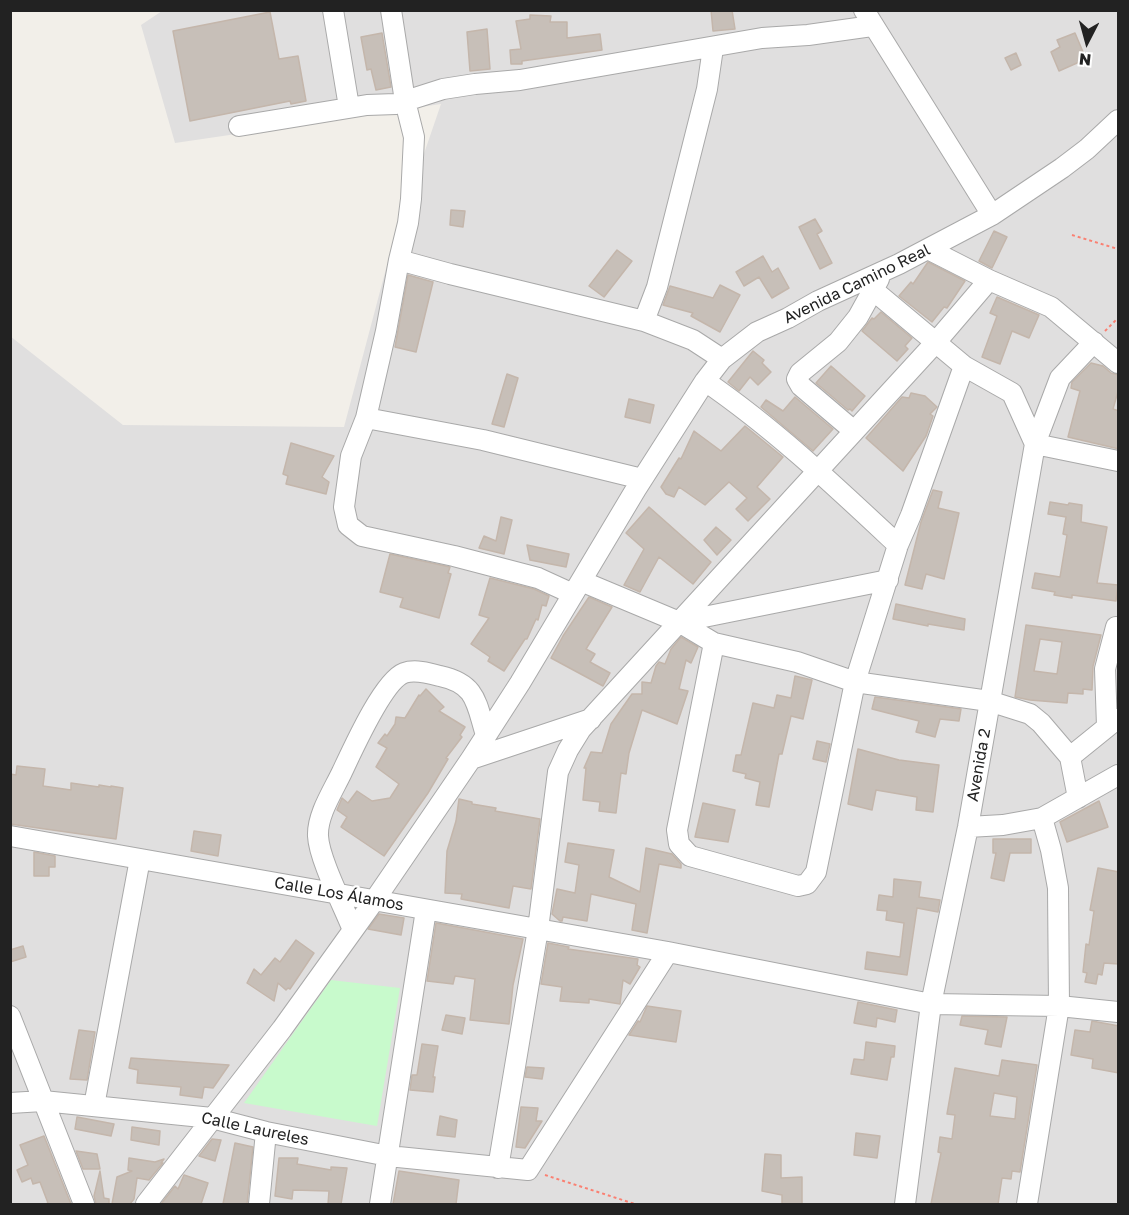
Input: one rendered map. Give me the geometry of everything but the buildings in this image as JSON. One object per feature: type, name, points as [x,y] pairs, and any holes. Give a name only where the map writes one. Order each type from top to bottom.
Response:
[{"type":"street","points":[[333,10],[349,107]]},
{"type":"street","points":[[391,10],[405,101],[414,137],[414,175],[408,223],[386,331],[366,418],[351,456],[345,489],[346,517],[353,531],[362,536],[577,587],[679,622],[714,643],[797,662],[855,682],[989,702],[1030,714],[1041,723],[1070,757],[1077,798]]},
{"type":"street","points":[[239,126],[349,107],[396,104],[443,89],[520,80],[762,38],[808,35],[868,18],[992,215]]},
{"type":"street","points":[[644,321],[657,287],[707,89],[713,48]]},
{"type":"street","name":"Avenida Camino Real","points":[[146,1204],[282,1029],[374,901],[471,759],[639,484],[705,381],[722,359],[757,332],[884,271],[992,215],[1115,129]]},
{"type":"street","points":[[928,249],[989,280],[1051,307],[1119,363]]},
{"type":"street","points":[[399,260],[644,321],[693,340],[722,359]]},
{"type":"street","points":[[854,431],[801,386],[797,379],[800,373],[838,342],[858,317],[884,271]]},
{"type":"street","points":[[498,1168],[538,929],[558,772],[568,750],[591,719],[936,342],[989,280]]},
{"type":"street","points":[[873,290],[964,366],[1012,393],[1035,444],[1119,461]]},
{"type":"street","name":"Avenida 2","points":[[905,1204],[931,1004],[968,827],[1035,444],[1060,378],[1094,342]]},
{"type":"street","points":[[714,643],[677,830],[679,844],[690,856],[798,886],[811,881],[816,872],[855,682],[898,545],[964,366]]},
{"type":"street","points":[[705,381],[747,410],[818,470],[898,545]]},
{"type":"street","points":[[366,418],[483,440],[639,484]]},
{"type":"street","points":[[679,622],[888,580]]},
{"type":"street","points":[[1070,757],[1113,722],[1105,669],[1116,627]]},
{"type":"street","points":[[353,930],[322,856],[318,836],[320,820],[356,741],[383,694],[393,680],[404,673],[420,671],[460,682],[471,690],[486,735]]},
{"type":"street","points":[[471,759],[591,719]]},
{"type":"street","points":[[968,827],[1003,825],[1042,818],[1119,775]]},
{"type":"street","points":[[1027,1204],[1059,1006],[1058,888],[1052,850],[1042,818]]},
{"type":"street","name":"Calle Los Álamos","points":[[10,836],[668,952],[931,1004],[1059,1006],[1119,1012]]},
{"type":"street","points":[[94,1106],[140,859]]},
{"type":"street","points":[[380,1204],[426,910]]},
{"type":"street","points":[[528,1170],[668,952]]},
{"type":"street","points":[[10,1016],[84,1204]]},
{"type":"street","name":"Calle Laureles","points":[[10,1103],[43,1101],[212,1118],[266,1132],[388,1156],[528,1170]]},
{"type":"street","points":[[259,1204],[266,1132]]},
{"type":"path","points":[[1072,235],[1119,249]]},
{"type":"path","points":[[528,1170],[635,1204]]},
{"type":"shaded area","points":[[162,11],[1118,11],[1118,1204],[11,1204],[10,336],[123,425],[344,427],[391,250],[441,104],[175,143],[141,25]]},
{"type":"green space","points":[[331,980],[400,988],[377,1126],[244,1103]]}]
